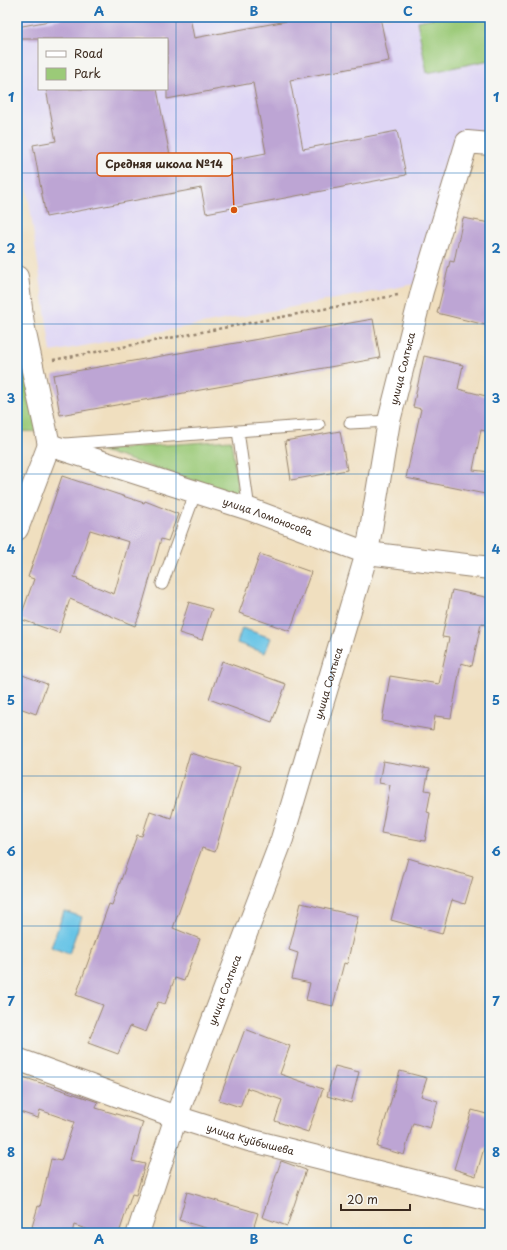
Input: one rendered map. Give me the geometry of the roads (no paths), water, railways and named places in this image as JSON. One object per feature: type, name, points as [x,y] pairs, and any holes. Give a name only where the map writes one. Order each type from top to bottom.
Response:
[{"type":"street","name":"улица Солтыса","points":[[138,1233],[176,1117],[282,839],[368,553],[389,421],[422,291],[467,142],[490,144]]},
{"type":"street","points":[[17,276],[20,324],[32,364],[49,445],[17,529]]},
{"type":"street","name":"улица Ломоносова","points":[[49,445],[196,491],[368,553],[490,568]]},
{"type":"street","name":"улица Куйбышева","points":[[17,1059],[176,1117],[249,1140],[490,1200]]},
{"type":"lane","points":[[350,423],[389,421]]},
{"type":"lane","points":[[49,445],[319,425]]},
{"type":"lane","points":[[238,431],[249,510]]},
{"type":"lane","points":[[162,584],[196,491]]},
{"type":"water","points":[[242,628],[271,638],[265,653],[237,643]]},
{"type":"water","points":[[64,911],[82,917],[69,954],[51,947]]},
{"type":"place","name":"Средняя школа №14","points":[[234,210]]}]
